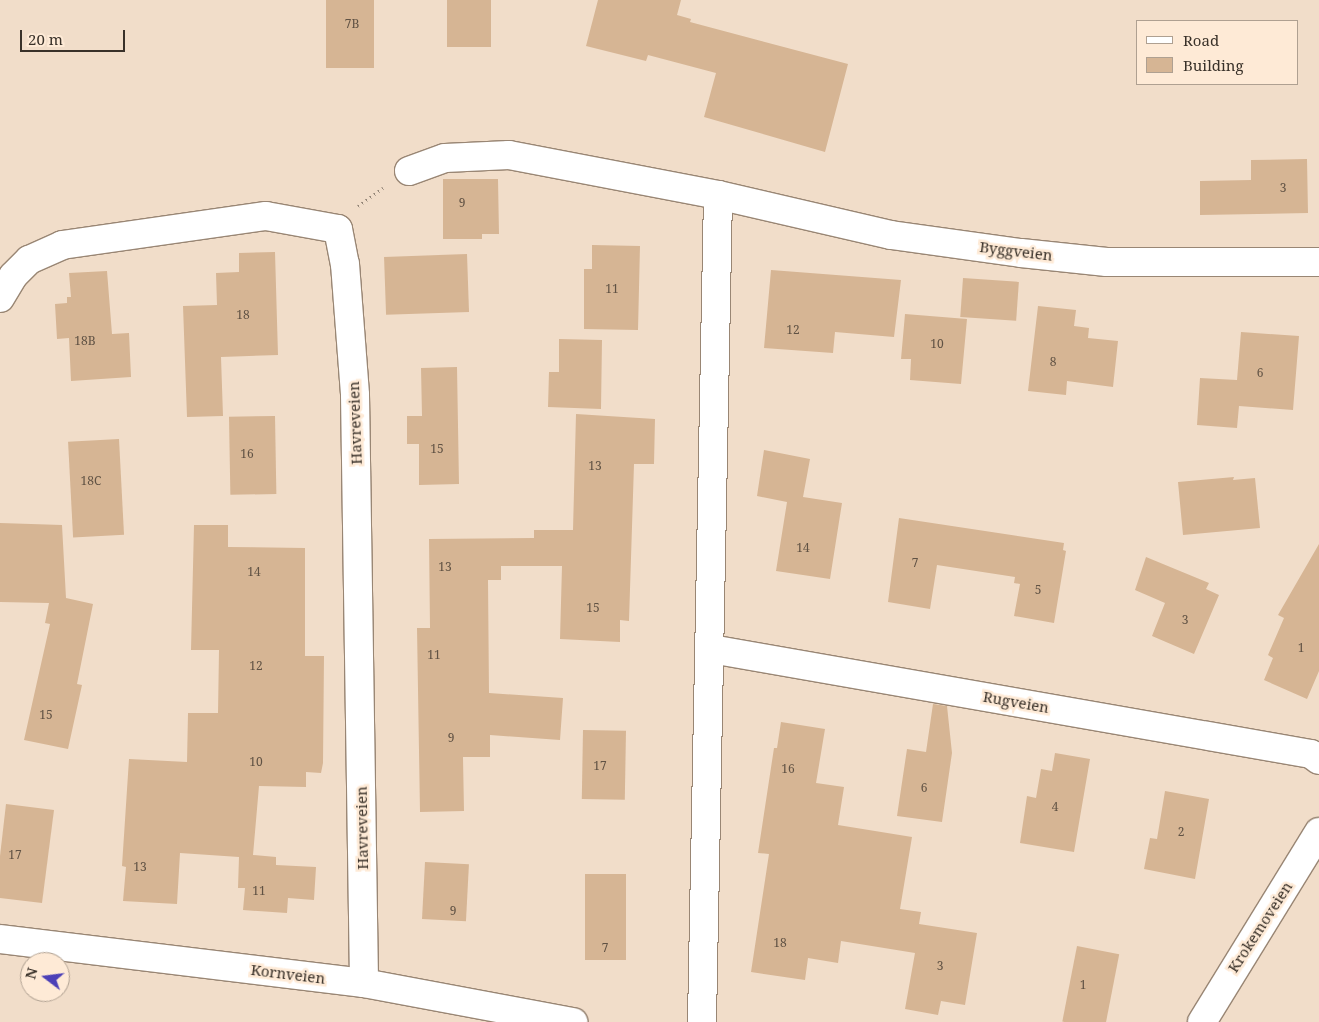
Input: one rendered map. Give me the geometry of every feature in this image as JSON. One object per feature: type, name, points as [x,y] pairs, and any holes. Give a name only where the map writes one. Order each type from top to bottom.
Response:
[{"type":"street","name":"Byggveien","points":[[408,171],[445,158],[509,155],[718,195],[891,235],[1021,253],[1107,262],[1319,262]]},
{"type":"street","points":[[702,1022],[711,648],[718,195]]},
{"type":"street","points":[[0,298],[13,276],[29,260],[62,245],[266,216],[338,229]]},
{"type":"street","name":"Havreveien","points":[[338,229],[345,264],[355,395],[364,983]]},
{"type":"street","name":"Rugveien","points":[[711,648],[1311,754],[1319,760]]},
{"type":"street","name":"Krokemoveien","points":[[1202,1022],[1319,832]]},
{"type":"street","name":"Kornveien","points":[[0,939],[364,983],[573,1022]]},
{"type":"path","points":[[338,229],[362,201],[408,171]]},
{"type":"building","points":[[326,0],[374,0],[374,68],[326,68]]},
{"type":"building","points":[[447,0],[491,0],[491,47],[447,47]]},
{"type":"building","points":[[598,0],[681,0],[677,15],[691,19],[690,22],[848,64],[825,152],[704,117],[716,73],[648,55],[646,61],[586,46]]},
{"type":"building","points":[[1307,159],[1308,213],[1200,215],[1200,181],[1251,180],[1251,160]]},
{"type":"building","points":[[443,179],[498,179],[499,234],[482,234],[482,239],[443,239]]},
{"type":"building","points":[[592,245],[640,246],[638,330],[584,329],[584,269],[592,269]]},
{"type":"building","points":[[275,252],[278,355],[221,357],[223,416],[187,417],[183,306],[217,305],[216,273],[239,272],[239,253]]},
{"type":"building","points":[[467,254],[469,312],[386,315],[384,257]]},
{"type":"building","points":[[771,270],[901,280],[894,337],[835,332],[833,353],[764,348]]},
{"type":"building","points":[[107,271],[112,334],[129,333],[131,377],[71,381],[69,338],[57,339],[55,304],[67,303],[67,297],[71,297],[69,273]]},
{"type":"building","points":[[963,278],[1019,282],[1016,321],[960,317]]},
{"type":"building","points":[[1038,306],[1076,310],[1074,326],[1089,328],[1088,338],[1118,341],[1113,387],[1067,381],[1066,395],[1028,391]]},
{"type":"building","points":[[905,314],[967,319],[961,384],[910,380],[911,359],[901,359]]},
{"type":"building","points":[[1241,332],[1299,336],[1293,410],[1239,406],[1237,428],[1197,425],[1200,378],[1237,380]]},
{"type":"building","points":[[559,339],[602,340],[601,409],[548,407],[549,372],[559,372]]},
{"type":"building","points":[[457,367],[459,484],[419,485],[419,444],[407,444],[407,416],[422,416],[421,368]]},
{"type":"building","points":[[576,414],[655,419],[654,464],[634,464],[629,621],[620,620],[620,642],[560,639],[562,566],[501,566],[501,580],[488,580],[489,693],[563,698],[560,740],[490,735],[490,757],[463,757],[464,811],[420,812],[417,628],[430,628],[429,539],[534,538],[534,530],[573,530]]},
{"type":"building","points":[[275,416],[276,494],[230,495],[229,417]]},
{"type":"building","points":[[119,439],[124,535],[73,538],[68,442]]},
{"type":"building","points":[[764,450],[810,459],[803,497],[842,503],[830,579],[776,571],[787,502],[757,496]]},
{"type":"building","points":[[1234,477],[1233,480],[1255,478],[1260,528],[1183,535],[1178,482]]},
{"type":"building","points":[[899,518],[1064,543],[1063,550],[1066,551],[1054,623],[1014,616],[1020,584],[1014,583],[1015,577],[937,565],[930,609],[888,602]]},
{"type":"building","points":[[0,523],[62,525],[66,598],[93,604],[77,684],[82,685],[68,749],[24,740],[50,624],[45,623],[49,603],[0,602]]},
{"type":"building","points":[[194,525],[228,525],[228,547],[305,548],[305,656],[324,656],[323,763],[321,773],[306,772],[306,787],[259,786],[253,855],[276,857],[276,865],[316,867],[314,900],[288,898],[287,913],[243,910],[245,888],[238,888],[239,857],[180,853],[177,904],[123,901],[126,867],[122,866],[129,759],[187,762],[188,713],[218,713],[219,650],[191,650]]},
{"type":"building","points":[[1319,544],[1319,671],[1307,699],[1264,680],[1273,658],[1268,655],[1284,618],[1278,615]]},
{"type":"building","points":[[1146,557],[1209,583],[1206,589],[1219,595],[1194,654],[1152,636],[1165,603],[1135,590]]},
{"type":"building","points":[[933,704],[947,706],[952,753],[942,822],[897,816],[907,749],[926,752]]},
{"type":"building","points":[[781,722],[825,729],[816,783],[844,787],[838,825],[912,837],[900,909],[921,912],[919,924],[977,933],[965,1005],[941,1001],[938,1015],[905,1009],[915,953],[841,941],[838,963],[808,958],[805,980],[751,972],[769,854],[758,853],[774,748],[777,748]]},
{"type":"building","points":[[583,730],[626,731],[625,800],[582,799]]},
{"type":"building","points":[[1055,753],[1090,759],[1074,852],[1020,843],[1027,796],[1036,798],[1041,769],[1052,771]]},
{"type":"building","points":[[1165,791],[1209,799],[1195,879],[1144,869],[1150,838],[1157,839]]},
{"type":"building","points":[[6,804],[54,810],[42,903],[0,898],[0,856]]},
{"type":"building","points":[[425,862],[469,864],[466,921],[422,919]]},
{"type":"building","points":[[585,874],[626,874],[626,960],[585,960]]},
{"type":"building","points":[[1077,946],[1119,954],[1106,1022],[1062,1022]]}]
